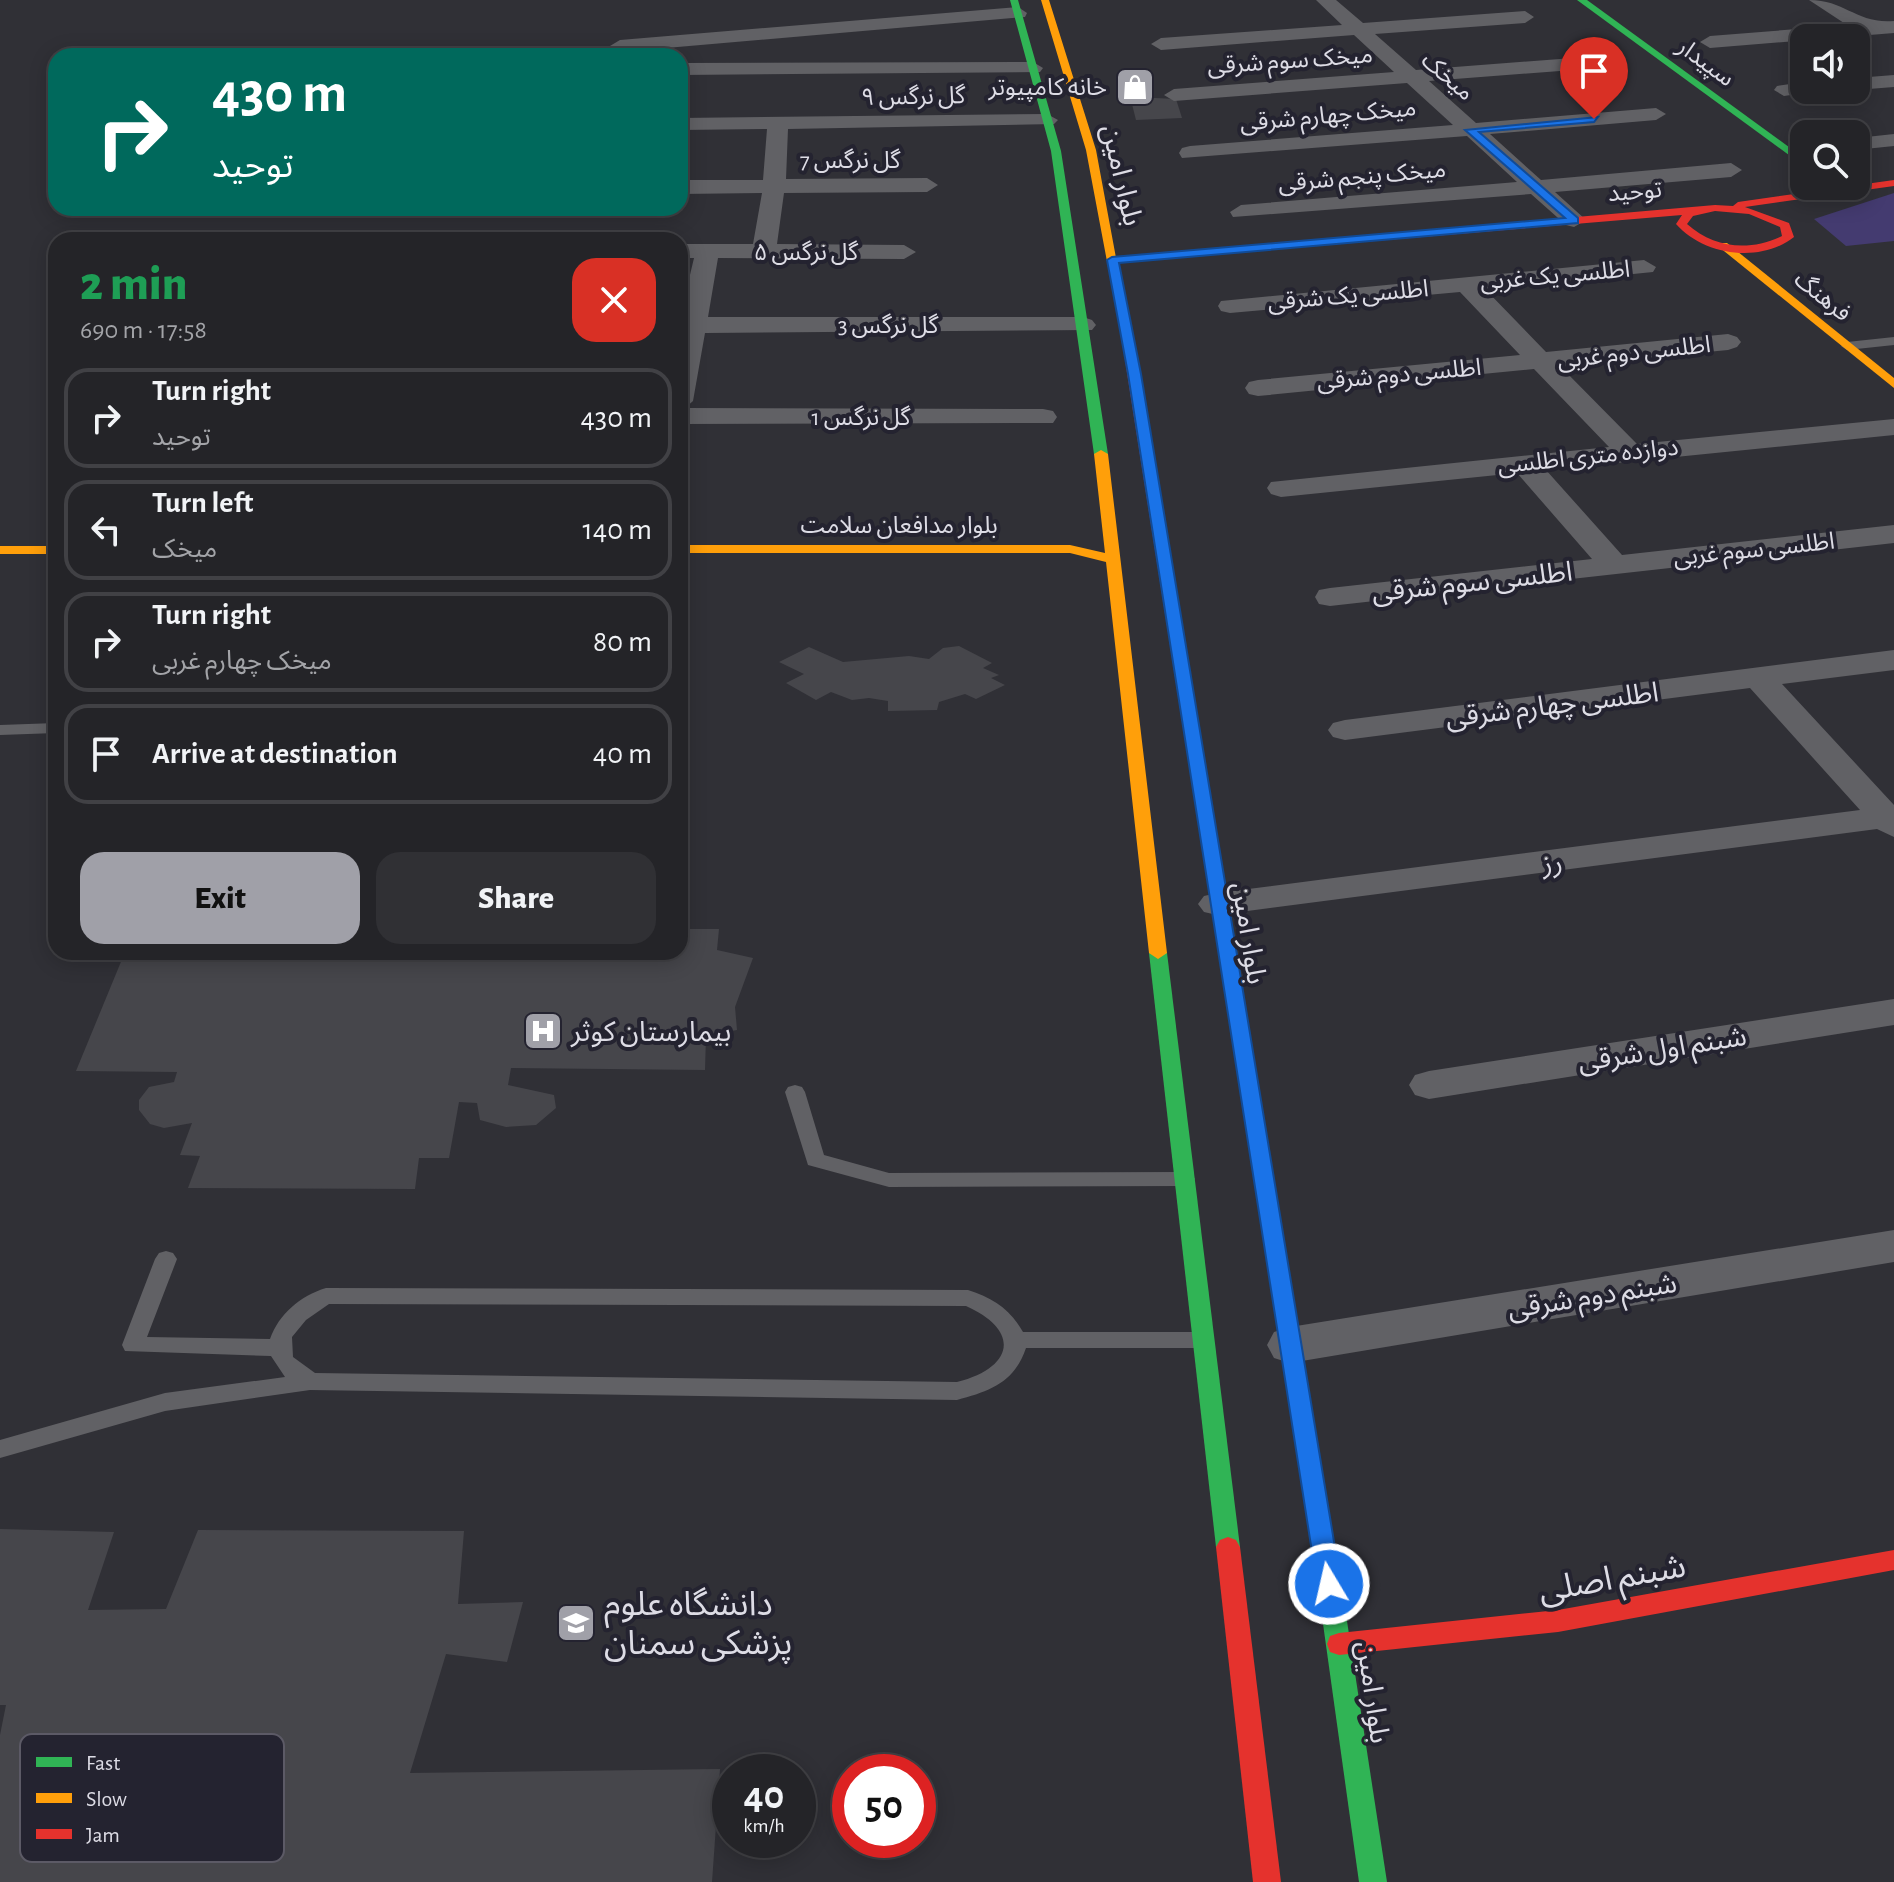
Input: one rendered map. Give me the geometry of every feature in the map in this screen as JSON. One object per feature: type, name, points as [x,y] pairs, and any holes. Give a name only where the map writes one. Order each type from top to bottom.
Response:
[{"type":"main road","name":"بلوار امین","points":[[1045,0],[1091,150],[1112,260],[1111,520],[1138,720],[1185,1179],[1267,1882]]},
{"type":"main road","name":"سپیدار","points":[[1581,0],[1790,153]]},
{"type":"main road","name":"بلوار امین","points":[[1016,7],[1056,151],[1083,325],[1113,375],[1217,904],[1339,1644],[1373,1882]]},
{"type":"main road","points":[[1056,151],[1091,150]]},
{"type":"main road","name":"توحید","points":[[1870,185],[1894,183]]},
{"type":"main road","name":"توحید","points":[[1112,260],[1708,209],[1790,196]]},
{"type":"main road","name":"توحید","points":[[1776,219],[1815,200]]},
{"type":"main road","points":[[1685,230],[1683,218],[1708,209],[1747,210],[1785,225],[1789,244],[1723,245]]},
{"type":"main road","name":"توحید","points":[[1574,220],[1685,230],[1723,245]]},
{"type":"main road","name":"فرهنگ","points":[[1723,245],[1894,384]]},
{"type":"main road","points":[[1795,279],[1799,307]]},
{"type":"main road","points":[[1086,525],[1111,520]]},
{"type":"main road","points":[[1047,528],[1060,536],[1061,542],[1050,549]]},
{"type":"main road","name":"بلوار مدافعان سلامت","points":[[688,549],[1050,549],[1094,552],[1115,560]]},
{"type":"main road","points":[[0,550],[48,550]]},
{"type":"main road","name":"شبنم اصلی","points":[[1339,1644],[1558,1621],[1894,1560]]},
{"type":"street","name":"میخک","points":[[1325,0],[1574,220]]},
{"type":"street","points":[[1818,0],[1859,24]]},
{"type":"street","points":[[620,46],[1016,7]]},
{"type":"street","points":[[1161,44],[1525,17]]},
{"type":"street","points":[[1870,29],[1894,27]]},
{"type":"street","points":[[1870,31],[1894,44]]},
{"type":"street","points":[[1710,42],[1790,35]]},
{"type":"street","name":"میخک سوم شرقی","points":[[1174,95],[1586,63]]},
{"type":"street","points":[[688,115],[703,68]]},
{"type":"street","points":[[688,69],[1033,68]]},
{"type":"street","points":[[1870,83],[1894,81]]},
{"type":"street","name":"میخک چهارم شرقی","points":[[1190,153],[1656,114]]},
{"type":"street","name":"گل نرگس ۹","points":[[688,124],[1047,120]]},
{"type":"street","points":[[764,251],[774,187],[778,123]]},
{"type":"street","points":[[1870,142],[1894,140]]},
{"type":"street","name":"میخک پنجم شرقی","points":[[1241,212],[1731,170]]},
{"type":"street","name":"گل نرگس 7","points":[[688,187],[927,185]]},
{"type":"street","name":"گل نرگس ۵","points":[[688,251],[904,252]]},
{"type":"street","points":[[688,321],[707,251]]},
{"type":"street","name":"اطلسی یک غربی","points":[[1466,284],[1644,267]]},
{"type":"street","points":[[1466,284],[1628,451]]},
{"type":"street","name":"اطلسی یک شرقی","points":[[1230,306],[1466,284]]},
{"type":"street","name":"گل نرگس 3","points":[[688,325],[1083,325]]},
{"type":"street","name":"اطلسی دوم غربی","points":[[1540,361],[1728,342]]},
{"type":"street","name":"اطلسی دوم شرقی","points":[[1258,388],[1540,361]]},
{"type":"street","name":"گل نرگس 1","points":[[688,416],[1043,417]]},
{"type":"street","name":"دوازده متری اطلسی","points":[[1281,488],[1628,451],[1894,427]]},
{"type":"street","points":[[1523,462],[1614,565]]},
{"type":"street","name":"اطلسی سوم غربی","points":[[1614,565],[1894,534]]},
{"type":"street","name":"اطلسی سوم شرقی","points":[[1330,597],[1614,565]]},
{"type":"street","name":"اطلسی چهارم شرقی","points":[[1345,730],[1894,660]]},
{"type":"street","points":[[1758,677],[1891,820]]},
{"type":"street","name":"رز","points":[[1217,904],[1891,820]]},
{"type":"street","name":"شبنم اول شرقی","points":[[1429,1085],[1894,1012]]},
{"type":"street","name":"شبنم دوم شرقی","points":[[1290,1345],[1894,1246]]},
{"type":"lane","points":[[1847,346],[1894,341]]},
{"type":"lane","points":[[0,730],[48,728]]},
{"type":"lane","points":[[795,1092],[815,1160],[889,1180],[1185,1179]]},
{"type":"lane","points":[[166,1259],[133,1345],[279,1348]]},
{"type":"lane","points":[[0,1449],[165,1402],[311,1382],[957,1391],[994,1380],[1007,1369],[1015,1355],[1016,1340],[1001,1313],[968,1298],[326,1296],[292,1318],[282,1333],[279,1348],[283,1363],[294,1375],[311,1382]]},
{"type":"lane","points":[[1016,1340],[1204,1340]]},
{"type":"shaded area","points":[[1894,193],[1894,241],[1846,246],[1814,219]]},
{"type":"building","points":[[1176,99],[1182,118],[1136,120],[1131,100]]},
{"type":"building","points":[[959,646],[992,663],[983,668],[999,675],[991,678],[1005,685],[976,699],[965,694],[939,702],[937,710],[888,711],[888,701],[869,698],[852,700],[831,692],[816,700],[786,683],[804,674],[779,662],[809,647],[843,662],[909,656],[929,659],[943,648]]},
{"type":"building","points":[[688,929],[719,929],[717,950],[753,958],[735,1007],[737,1030],[706,1036],[705,1070],[511,1068],[508,1085],[554,1095],[556,1108],[536,1125],[506,1127],[480,1120],[477,1103],[459,1102],[449,1158],[419,1158],[415,1189],[188,1188],[200,1156],[180,1155],[192,1123],[164,1128],[150,1124],[139,1110],[139,1100],[149,1087],[174,1082],[177,1072],[76,1071],[122,960],[688,960]]},
{"type":"building","points":[[0,1529],[114,1532],[88,1610],[166,1609],[198,1530],[464,1531],[458,1604],[523,1602],[507,1662],[446,1654],[410,1773],[712,1769],[712,1882],[0,1882],[0,1735],[6,1705],[0,1705]]},
{"type":"traffic: fast","points":[[1014,0],[1056,151],[1101,454]]},
{"type":"traffic: fast","points":[[1581,0],[1790,153]]},
{"type":"traffic: fast","points":[[1158,953],[1228,1547]]},
{"type":"traffic: fast","points":[[1331,1595],[1373,1882]]},
{"type":"traffic: slow","points":[[1045,0],[1091,150],[1128,341]]},
{"type":"traffic: slow","points":[[1723,245],[1894,384]]},
{"type":"traffic: slow","points":[[1101,454],[1158,953]]},
{"type":"traffic: slow","points":[[688,549],[1070,549],[1115,560]]},
{"type":"traffic: slow","points":[[0,550],[48,550]]},
{"type":"traffic: slow","points":[[1181,664],[1270,1216]]},
{"type":"traffic: jam","points":[[1738,205],[1894,183]]},
{"type":"traffic: jam","points":[[1715,208],[1751,211],[1785,225],[1788,237],[1761,247],[1732,249],[1704,241],[1681,224],[1689,213],[1715,208]]},
{"type":"traffic: jam","points":[[1112,260],[1700,210]]},
{"type":"traffic: jam","points":[[1128,341],[1181,664]]},
{"type":"traffic: jam","points":[[1270,1216],[1331,1595]]},
{"type":"traffic: jam","points":[[1228,1547],[1267,1882]]},
{"type":"traffic: jam","points":[[1339,1644],[1558,1621],[1894,1560]]},
{"type":"place","name":"خانه کامپیوتر","points":[[1135,87]]},
{"type":"place","name":"بیمارستان کوثر","points":[[543,1031]]},
{"type":"place","name":"دانشگاه علوم پزشکی سمنان","points":[[576,1623]]},
{"type":"route","points":[[1329,1584],[1134,374],[1112,260],[1574,220],[1470,130],[1594,119]]}]
